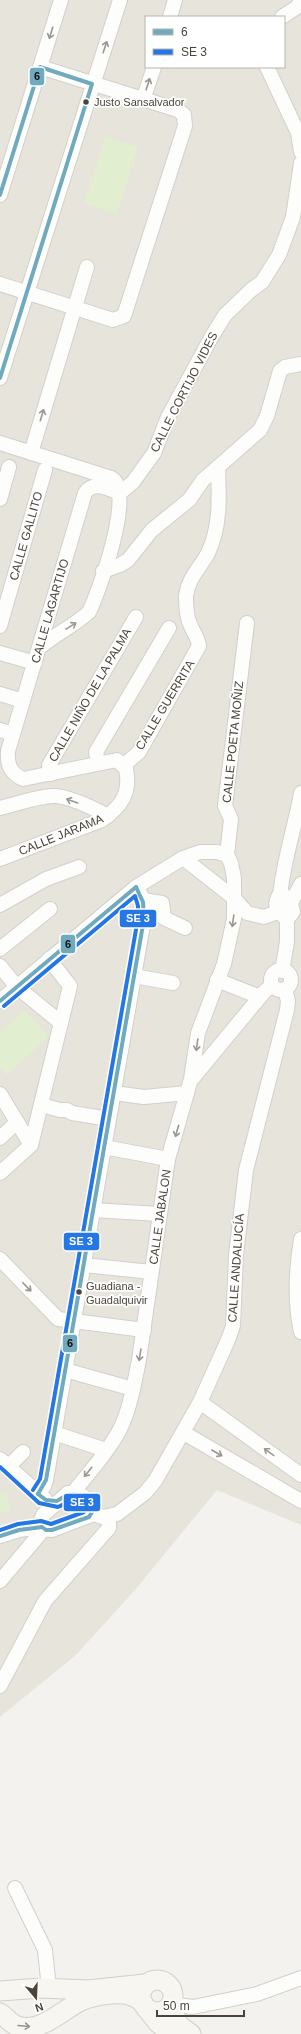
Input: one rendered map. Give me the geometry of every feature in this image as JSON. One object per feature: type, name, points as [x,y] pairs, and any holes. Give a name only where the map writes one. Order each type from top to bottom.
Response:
[{"type":"street","points":[[0,195],[61,0]]},
{"type":"street","points":[[0,378],[92,84],[120,0]]},
{"type":"street","points":[[170,16],[175,0]]},
{"type":"street","points":[[284,16],[297,7],[301,1]]},
{"type":"street","points":[[0,284],[109,318],[121,318],[126,312],[185,126],[184,115],[178,110],[40,67]]},
{"type":"street","points":[[143,100],[154,68]]},
{"type":"street","points":[[267,68],[298,133],[301,152]]},
{"type":"street","name":"CALLE CORTIJO VIDES","points":[[120,493],[133,482],[154,453],[168,417],[225,315],[251,290],[262,282],[279,255],[293,217],[301,163]]},
{"type":"street","points":[[31,452],[87,267]]},
{"type":"street","points":[[103,571],[120,565],[128,560],[152,530],[189,500],[203,480],[260,430],[267,416],[280,371],[285,367],[301,364]]},
{"type":"street","points":[[0,443],[114,479],[118,484],[120,493],[119,519],[89,612],[80,620],[47,641],[39,648]]},
{"type":"street","points":[[0,499],[9,467]]},
{"type":"street","name":"CALLE GUERRITA","points":[[124,765],[139,752],[197,652],[198,641],[189,623],[186,610],[186,595],[189,580],[208,553],[217,521],[219,503],[218,467]]},
{"type":"street","name":"CALLE GALLITO","points":[[0,626],[45,470]]},
{"type":"street","name":"CALLE LAGARTIJO","points":[[4,766],[7,760],[8,751],[7,732],[24,701],[85,493],[89,488],[96,485],[120,493]]},
{"type":"street","name":"CALLE NIÑO DE LA PALMA","points":[[51,774],[49,765],[136,617]]},
{"type":"street","name":"CALLE POETA MOÑIZ","points":[[187,1093],[191,1079],[198,1033],[206,996],[218,980],[221,956],[234,919],[231,863],[227,855],[231,819],[225,806],[247,623]]},
{"type":"street","points":[[98,763],[96,752],[168,628]]},
{"type":"street","points":[[0,653],[35,663]]},
{"type":"street","points":[[0,694],[24,701]]},
{"type":"street","points":[[4,766],[23,779],[113,760],[117,760],[124,765]]},
{"type":"street","name":"CALLE JARAMA","points":[[0,859],[82,829],[108,816],[121,804],[126,793],[128,776],[124,765]]},
{"type":"street","points":[[284,907],[281,882],[295,827],[301,793]]},
{"type":"street","points":[[0,808],[57,796],[108,816]]},
{"type":"street","points":[[0,1001],[49,958],[136,887],[188,862],[200,852],[217,852],[227,855]]},
{"type":"street","points":[[188,862],[234,898],[247,913],[255,916],[264,917],[284,907],[301,884]]},
{"type":"street","points":[[0,905],[46,879],[79,867]]},
{"type":"street","points":[[0,1581],[30,1546],[42,1513],[44,1486],[144,919],[144,900],[136,887]]},
{"type":"street","points":[[144,900],[162,903],[164,918],[185,928]]},
{"type":"street","name":"CALLE ANDALUCÍA","points":[[109,1517],[125,1509],[150,1487],[184,1434],[200,1402],[233,1326],[236,1255],[246,1170],[287,1010],[288,1001],[279,987],[290,984],[288,973],[282,971],[287,942],[284,907]]},
{"type":"street","points":[[0,949],[50,909]]},
{"type":"street","points":[[0,1173],[31,1145],[70,986],[49,958]]},
{"type":"street","points":[[0,966],[17,986],[61,1022]]},
{"type":"street","points":[[134,976],[173,983]]},
{"type":"street","points":[[218,980],[260,997]]},
{"type":"street","points":[[191,1079],[260,997],[279,987]]},
{"type":"street","points":[[114,1093],[144,1097],[187,1093]]},
{"type":"street","name":"CALLE JABALON","points":[[73,1492],[120,1430],[133,1389],[144,1330],[159,1214],[168,1160],[187,1093]]},
{"type":"street","points":[[0,1094],[31,1145]]},
{"type":"street","points":[[41,1105],[60,1110],[67,1110],[72,1114],[109,1119]]},
{"type":"street","points":[[0,1138],[17,1122]]},
{"type":"street","points":[[104,1147],[168,1160]]},
{"type":"street","points":[[93,1210],[159,1214]]},
{"type":"street","points":[[301,1239],[297,1262],[296,1293],[297,1316],[301,1332]]},
{"type":"street","points":[[0,1259],[58,1319],[144,1330]]},
{"type":"street","points":[[84,1265],[151,1272]]},
{"type":"street","points":[[65,1370],[133,1389]]},
{"type":"street","points":[[200,1402],[301,1475]]},
{"type":"street","points":[[54,1433],[106,1450]]},
{"type":"street","points":[[184,1434],[301,1500]]},
{"type":"street","points":[[22,1530],[42,1513],[57,1501],[63,1495],[73,1492],[87,1499],[92,1507],[91,1513],[86,1518],[52,1530],[42,1513],[4,1463],[23,1452]]},
{"type":"street","points":[[0,1686],[44,1601],[109,1528],[109,1517],[91,1513]]},
{"type":"street","points":[[0,1536],[22,1530],[28,1531],[31,1538],[30,1546]]},
{"type":"street","points":[[15,1888],[45,1950],[49,1989],[47,2027]]},
{"type":"street","points":[[170,2005],[193,2007],[257,1994],[301,1978]]},
{"type":"street","points":[[0,1991],[41,1988],[88,1990],[145,1984],[158,1979],[169,1984],[174,1994],[170,2005],[162,2011],[157,2012],[144,2005],[136,1998],[125,1994],[96,1996],[72,2005],[47,2027]]},
{"type":"street","points":[[145,1984],[141,1992],[144,2005],[159,2032]]},
{"type":"street","points":[[170,2005],[180,2025],[191,2034]]},
{"type":"street","points":[[1,2013],[9,2022],[17,2026],[28,2028],[40,2025],[47,2027]]},
{"type":"shaded area","points":[[0,0],[301,0],[301,1525],[217,1490],[135,1590],[76,1655],[0,1717]]},
{"type":"green space","points":[[105,137],[138,147],[117,214],[84,203]]},
{"type":"green space","points":[[25,1010],[49,1037],[6,1075],[0,1068],[0,1032]]},
{"type":"green space","points":[[0,1491],[7,1492],[11,1511],[0,1513]]},
{"type":"transit line","name":"6","points":[[0,195],[40,67],[92,84],[0,378]]},
{"type":"transit line","name":"6","points":[[0,1001],[136,887]]},
{"type":"transit line","name":"6","points":[[38,1494],[46,1480],[144,919],[143,902],[136,887]]},
{"type":"transit line","points":[[4,1006],[135,896],[138,906],[138,918],[40,1479],[33,1490]]},
{"type":"transit line","points":[[0,1467],[39,1503],[58,1507],[70,1501],[77,1500],[80,1501],[86,1509],[84,1512],[51,1524],[41,1521],[18,1524],[0,1530]]},
{"type":"transit line","name":"6","points":[[0,1536],[19,1530],[42,1527],[46,1530],[52,1530],[89,1517],[92,1512],[89,1501],[77,1494],[65,1496],[57,1501],[46,1500],[38,1494]]},
{"type":"place","name":"Justo Sansalvador","points":[[86,102]]},
{"type":"place","name":"Guadiana - Guadalquivir","points":[[79,1292]]}]
